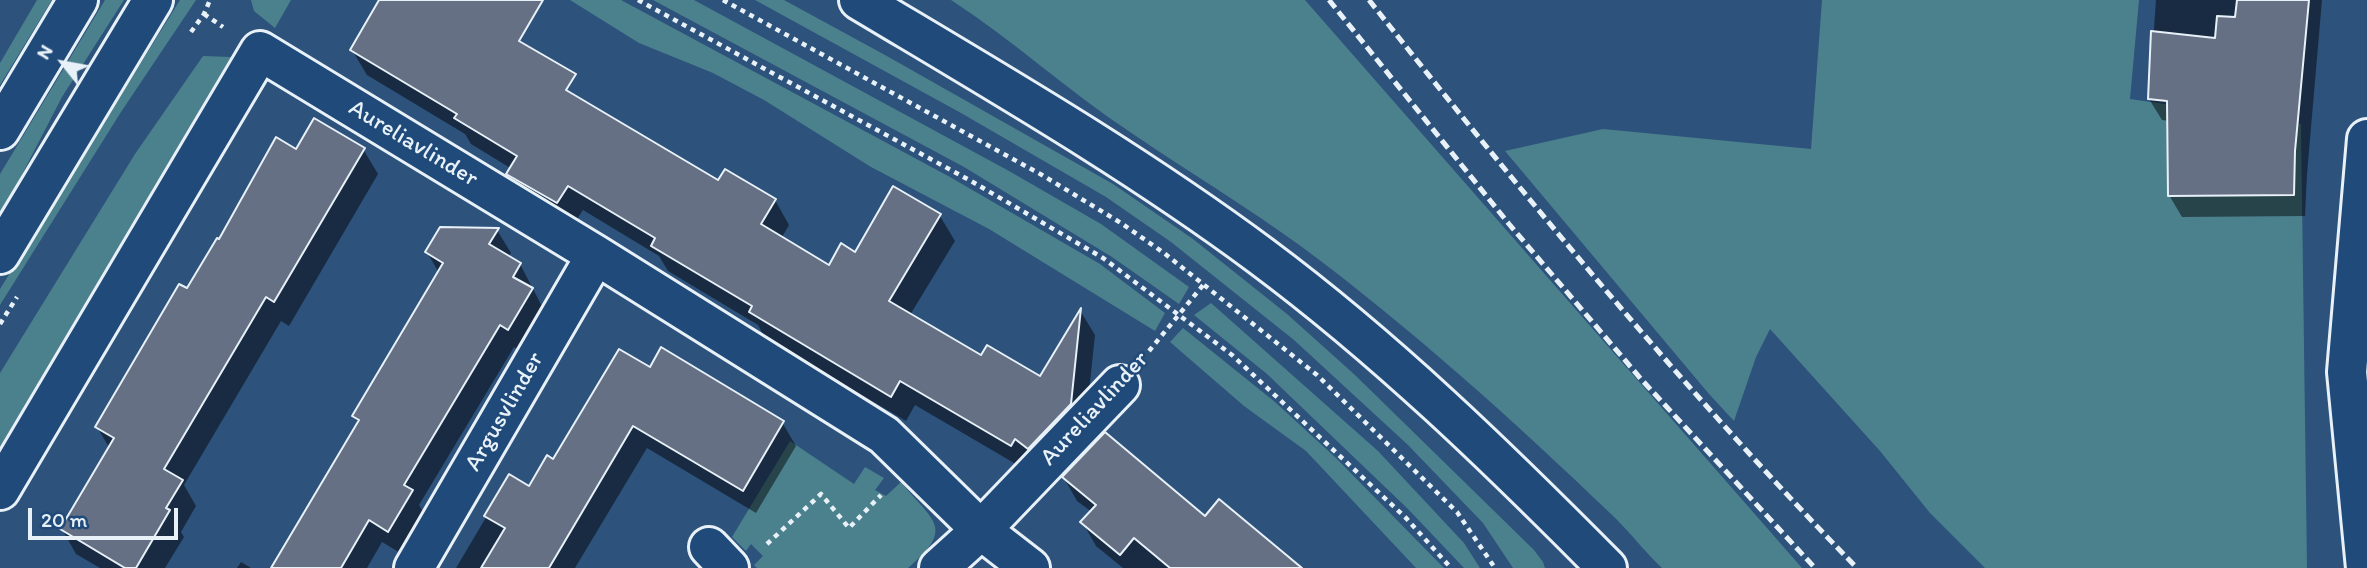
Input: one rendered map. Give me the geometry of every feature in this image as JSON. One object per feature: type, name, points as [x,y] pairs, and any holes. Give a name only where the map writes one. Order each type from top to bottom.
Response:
[{"type":"street","points":[[0,130],[78,0]]},
{"type":"street","points":[[0,254],[153,0]]},
{"type":"street","points":[[859,0],[1107,149],[1262,257],[1418,384],[1607,568]]},
{"type":"street","name":"Aureliavlinder","points":[[0,490],[260,51],[596,255],[884,435],[981,530],[1030,568]]},
{"type":"street","points":[[2365,568],[2357,373],[2367,139]]},
{"type":"street","name":"Argusvlinder","points":[[414,568],[596,255]]},
{"type":"street","name":"Aureliavlinder","points":[[939,568],[981,530],[1120,385]]},
{"type":"path","points":[[204,14],[210,0]]},
{"type":"path","points":[[639,0],[971,181],[1103,258],[1232,355],[1406,518],[1451,568]]},
{"type":"path","points":[[723,0],[1042,175],[1121,223],[1204,284],[1317,375],[1414,469],[1457,512],[1495,568]]},
{"type":"path","name":"Aureliavlinder","points":[[1120,385],[1204,284]]},
{"type":"path","points":[[733,555],[821,495],[849,528],[912,463]]},
{"type":"green space","points":[[37,0],[52,0],[0,85],[0,63]]},
{"type":"green space","points":[[105,0],[124,0],[62,97],[0,217],[0,174]]},
{"type":"green space","points":[[180,0],[196,0],[121,112],[0,305],[0,289]]},
{"type":"green space","points":[[251,0],[291,0],[275,28],[254,11]]},
{"type":"green space","points":[[570,0],[621,0],[950,177],[1100,264],[1165,313],[1155,331],[989,229],[871,167],[764,100],[713,73],[639,43]]},
{"type":"green space","points":[[653,0],[694,0],[1101,224],[1189,287],[1179,304],[1112,257],[964,167]]},
{"type":"green space","points":[[755,0],[784,0],[885,55],[1113,184],[1193,239],[1287,314],[1355,375],[1534,550],[1545,568],[1513,568],[1483,523],[1408,445],[1294,340],[1171,242],[1106,197],[961,113]]},
{"type":"green space","points":[[951,0],[1305,0],[1802,568],[1662,568],[1618,521],[1537,444],[1461,376],[1343,278],[1260,217],[1107,116]]},
{"type":"green space","points":[[1822,0],[2139,0],[2130,99],[2301,124],[2307,568],[1985,568],[1930,513],[1880,451],[1770,329],[1756,357],[1734,421],[1505,151],[1603,129],[1811,149]]},
{"type":"green space","points":[[203,56],[231,57],[0,447],[0,373],[135,154]]},
{"type":"green space","points":[[1211,303],[1378,451],[1464,543],[1480,568],[1464,568],[1408,509],[1267,374],[1194,315]]},
{"type":"green space","points":[[1183,328],[1275,402],[1336,458],[1444,568],[1416,568],[1306,451],[1244,406],[1170,342]]},
{"type":"green space","points":[[790,441],[854,484],[865,467],[884,478],[875,490],[886,496],[901,482],[930,516],[935,533],[932,543],[908,568],[757,568],[754,565],[763,556],[751,544],[746,551],[732,537]]},
{"type":"building","points":[[379,0],[543,0],[519,41],[576,74],[566,90],[718,180],[725,169],[776,199],[761,224],[829,265],[841,243],[855,252],[893,186],[941,214],[889,301],[981,355],[987,345],[1040,376],[1081,308],[1071,404],[1028,449],[1015,439],[1011,446],[900,381],[891,397],[749,312],[752,306],[651,246],[655,238],[568,186],[557,203],[506,174],[517,156],[454,118],[457,114],[350,50]]},
{"type":"building","points":[[2237,0],[2309,0],[2295,151],[2294,195],[2168,196],[2167,101],[2148,99],[2151,31],[2215,38],[2217,16],[2235,17]]},
{"type":"building","points":[[314,118],[365,148],[274,302],[266,297],[164,469],[183,480],[166,508],[170,510],[136,568],[125,568],[60,529],[114,438],[95,427],[179,284],[187,288],[217,238],[219,239],[276,137],[296,149]]},
{"type":"building","points":[[440,227],[499,228],[489,244],[521,263],[513,277],[533,288],[508,330],[500,325],[404,485],[413,490],[388,532],[369,520],[341,568],[271,568],[359,420],[352,416],[443,263],[425,252]]},
{"type":"building","points":[[661,347],[784,421],[743,491],[633,426],[549,568],[481,568],[505,528],[484,516],[509,474],[529,486],[547,455],[553,459],[619,349],[650,367]]},
{"type":"building","points":[[1105,432],[1205,516],[1219,499],[1302,568],[1170,568],[1134,538],[1120,555],[1080,522],[1096,505],[1062,477]]},
{"type":"railway","points":[[1329,0],[1509,224],[1641,379],[1815,568]]},
{"type":"railway","points":[[1369,0],[1606,290],[1729,431],[1857,568]]}]
